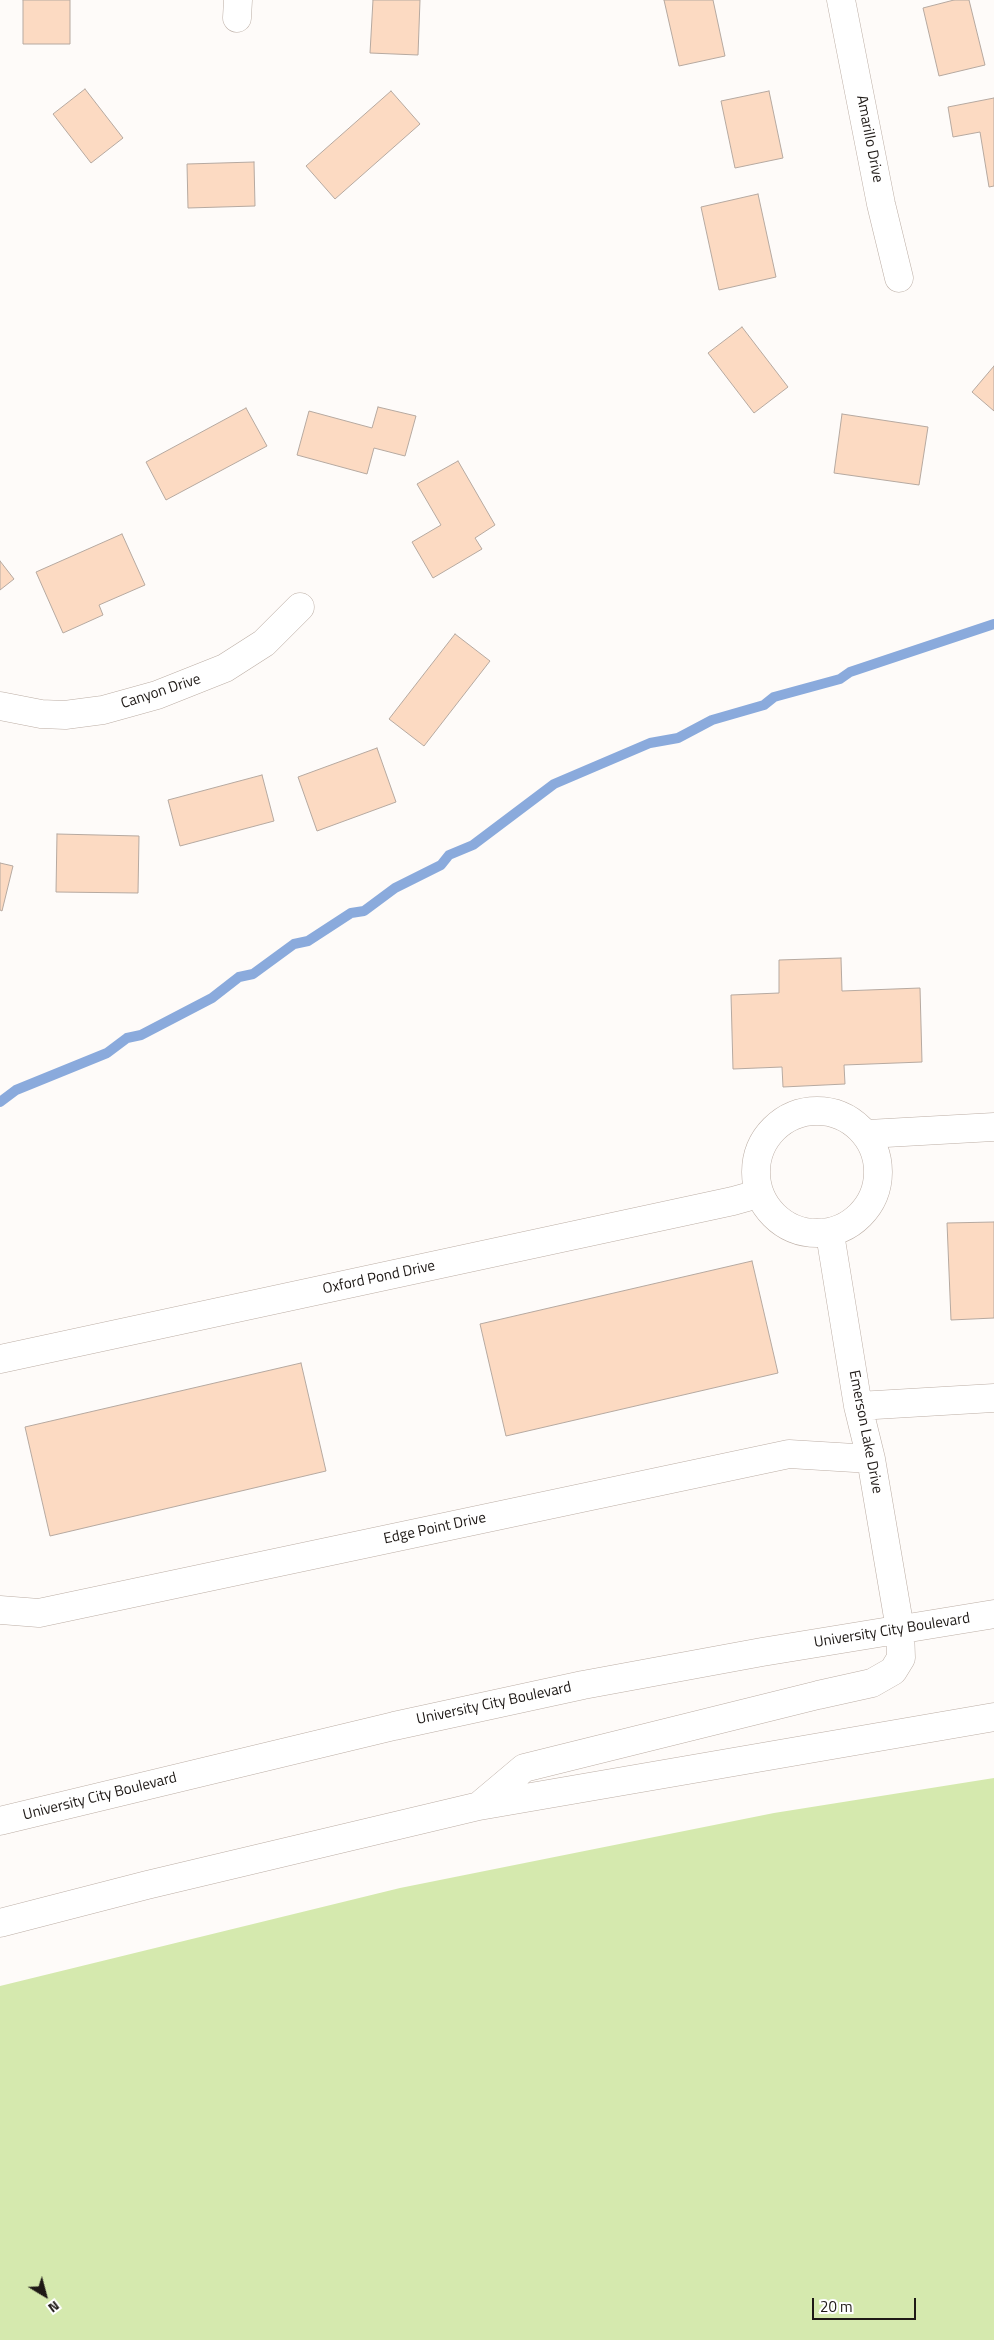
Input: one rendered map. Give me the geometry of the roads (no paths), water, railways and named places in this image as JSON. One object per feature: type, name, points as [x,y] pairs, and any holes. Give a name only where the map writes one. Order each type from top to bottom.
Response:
[{"type":"street","name":"Amarillo Drive","points":[[841,0],[881,204],[899,278]]},
{"type":"street","name":"Canyon Drive","points":[[0,706],[41,714],[65,715],[103,710],[157,694],[225,668],[264,643],[300,607]]},
{"type":"street","points":[[823,1109],[843,1114],[868,1134],[880,1174],[872,1204],[858,1220],[830,1234],[820,1235],[782,1225],[758,1194],[757,1152],[782,1119],[823,1109]]},
{"type":"street","points":[[868,1134],[994,1127]]},
{"type":"street","name":"Oxford Pond Drive","points":[[0,1359],[758,1194]]},
{"type":"street","name":"Emerson Lake Drive","points":[[479,1806],[524,1768],[872,1683],[893,1672],[901,1658],[900,1629],[871,1458],[858,1406],[830,1234]]},
{"type":"street","points":[[858,1406],[994,1398]]},
{"type":"street","name":"Edge Point Drive","points":[[0,1610],[39,1613],[789,1454],[871,1458]]},
{"type":"street","name":"University City Boulevard","points":[[0,1822],[394,1726],[573,1687],[762,1652],[994,1614]]},
{"type":"street","points":[[0,1923],[148,1885],[479,1806],[994,1717]]},
{"type":"waterway","points":[[0,1102],[16,1090],[107,1053],[127,1038],[141,1035],[212,998],[239,977],[253,974],[294,944],[308,941],[351,913],[364,911],[395,888],[441,865],[449,855],[473,845],[554,784],[650,743],[678,738],[712,720],[764,705],[774,697],[840,679],[850,672],[994,624]]}]
